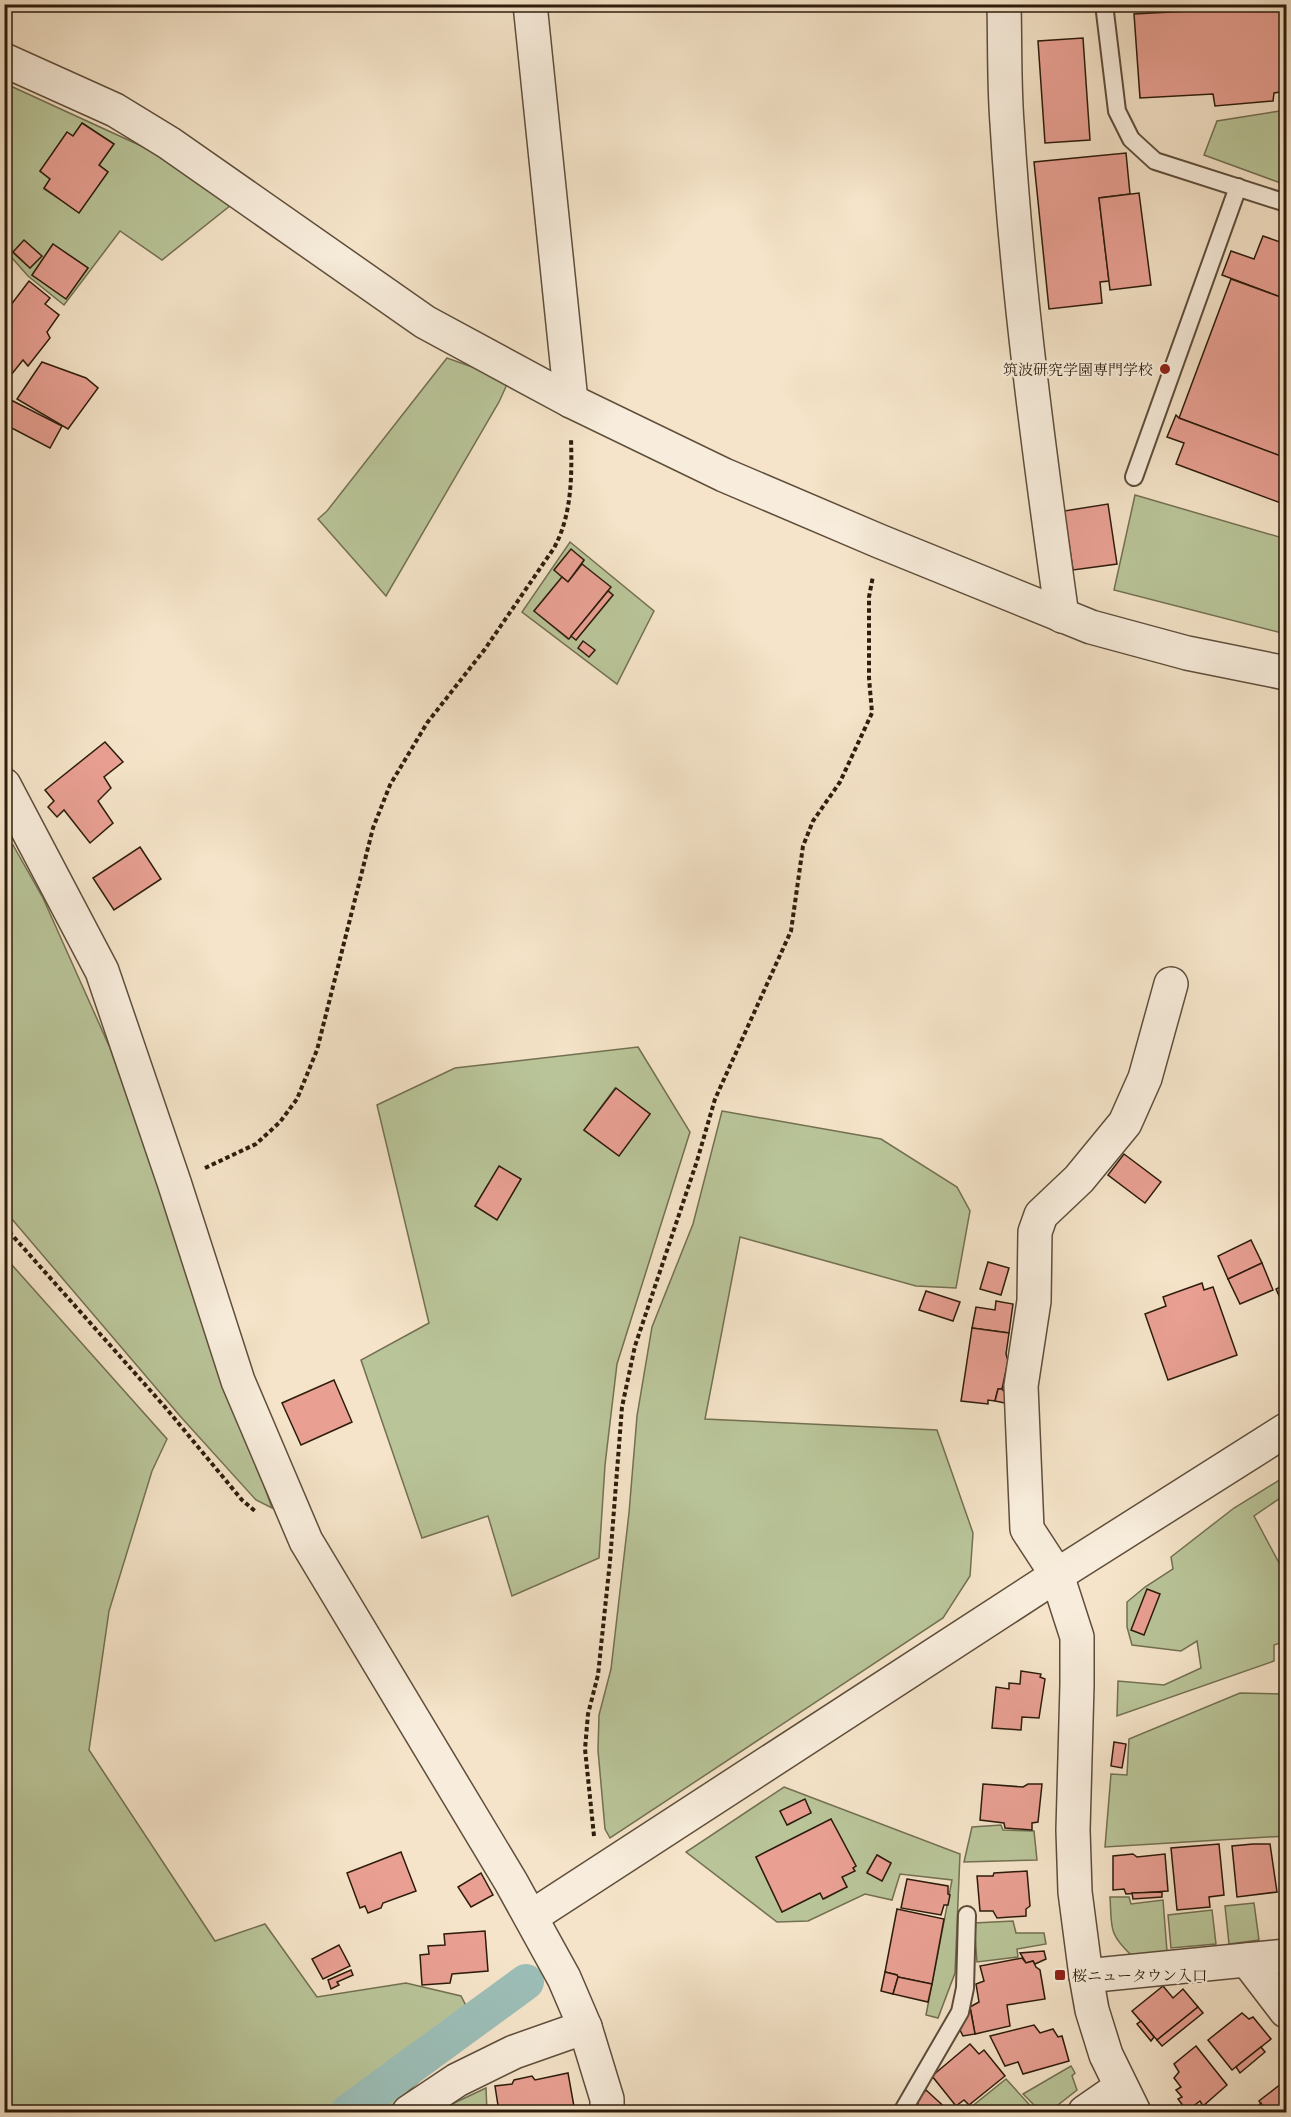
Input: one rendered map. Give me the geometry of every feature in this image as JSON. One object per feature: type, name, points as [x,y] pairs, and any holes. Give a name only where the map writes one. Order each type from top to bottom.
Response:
[{"type":"street","points":[[530,4],[571,401]]},
{"type":"street","points":[[1004,4],[1006,121],[1017,252],[1040,462],[1062,616]]},
{"type":"street","points":[[4,60],[115,110],[169,143],[425,322],[571,401],[724,475],[1091,627],[1152,644],[1287,673]]},
{"type":"street","points":[[9,806],[102,971],[174,1182],[238,1381],[306,1541],[531,1917],[564,1978],[585,2027],[607,2099],[607,2112]]},
{"type":"street","points":[[1085,2112],[1127,2100],[1106,2055],[1092,2010],[1086,1976],[1075,1892],[1073,1830],[1077,1637],[1057,1575],[1028,1530],[1021,1386],[1034,1301],[1035,1232],[1041,1215],[1079,1179],[1125,1123],[1145,1078],[1171,984]]},
{"type":"street","points":[[531,1917],[1057,1575],[1287,1430]]},
{"type":"street","points":[[1086,1976],[1287,1956]]},
{"type":"street","points":[[1247,1960],[1287,2011]]},
{"type":"street","points":[[409,2112],[457,2080],[514,2052],[585,2027]]},
{"type":"lane","points":[[1104,4],[1117,111],[1131,139],[1155,161],[1287,203]]},
{"type":"lane","points":[[1134,477],[1238,187]]},
{"type":"lane","points":[[902,2112],[960,2012],[965,1988],[967,1915]]},
{"type":"path","points":[[174,1182],[256,1144],[280,1122],[297,1099],[317,1050],[373,828],[390,785],[427,723],[485,649],[554,549],[563,532],[572,477],[571,401]]},
{"type":"path","points":[[597,1873],[585,1749],[588,1714],[598,1675],[622,1407],[635,1346],[697,1161],[715,1099],[791,931],[803,846],[813,821],[840,782],[872,713],[868,597],[879,541]]},
{"type":"path","points":[[4,1226],[165,1407],[242,1500],[260,1515]]},
{"type":"green space","points":[[4,83],[161,155],[231,205],[162,260],[120,231],[64,305],[28,276],[5,250]],"holes":[[[82,123],[114,144],[99,165],[108,172],[79,212],[44,189],[50,179],[40,171],[67,133],[73,136]],[[24,241],[41,256],[30,268],[13,253]],[[53,244],[88,268],[66,298],[32,275]]]},
{"type":"green space","points":[[1286,110],[1286,185],[1204,155],[1217,121]]},
{"type":"green space","points":[[447,358],[509,380],[499,402],[386,596],[318,519],[327,511]]},
{"type":"green space","points":[[1135,495],[1286,539],[1286,634],[1114,590]]},
{"type":"green space","points":[[570,542],[654,611],[617,684],[522,612]],"holes":[[[571,550],[584,560],[582,564],[613,595],[576,640],[571,636],[568,639],[534,611],[562,577],[554,570]]]},
{"type":"green space","points":[[13,845],[43,898],[110,1048],[272,1508],[256,1500],[180,1416],[5,1211],[4,852]]},
{"type":"green space","points":[[638,1047],[690,1132],[617,1364],[605,1465],[599,1558],[512,1596],[488,1516],[422,1538],[361,1360],[429,1323],[377,1105],[455,1068]],"holes":[[[615,1088],[650,1114],[618,1155],[584,1130]],[[499,1167],[521,1179],[497,1219],[475,1206]]]},
{"type":"green space","points":[[722,1111],[881,1139],[957,1187],[970,1211],[956,1288],[916,1286],[740,1237],[705,1419],[937,1430],[973,1533],[970,1576],[943,1618],[610,1838],[605,1829],[598,1750],[599,1715],[611,1669],[629,1513],[637,1416],[652,1327],[693,1224]]},
{"type":"green space","points":[[4,1256],[167,1439],[152,1471],[109,1611],[89,1750],[215,1941],[265,1924],[317,1997],[406,1983],[461,1996],[477,2027],[386,2112],[5,2112]]},
{"type":"green space","points":[[1286,1476],[1286,1494],[1254,1516],[1286,1576],[1286,1641],[1274,1645],[1274,1661],[1117,1716],[1118,1681],[1164,1685],[1201,1668],[1197,1641],[1181,1651],[1132,1645],[1127,1627],[1127,1602],[1173,1569],[1171,1557],[1234,1508]]},
{"type":"green space","points":[[1240,1693],[1286,1694],[1286,1836],[1105,1847],[1111,1774],[1127,1775],[1129,1739]]},
{"type":"green space","points":[[784,1787],[960,1854],[955,1973],[938,2018],[926,2015],[952,1880],[900,1874],[892,1900],[865,1894],[808,1921],[777,1922],[686,1852]],"holes":[[[804,1800],[811,1812],[788,1825],[780,1811]],[[831,1819],[856,1866],[853,1868],[854,1871],[842,1877],[847,1887],[824,1899],[820,1893],[782,1912],[756,1857]],[[877,1855],[891,1863],[882,1881],[867,1872]]]},
{"type":"green space","points":[[1001,1825],[1003,1830],[1034,1831],[1037,1860],[964,1862],[972,1827]]},
{"type":"green space","points":[[1110,1897],[1129,1897],[1131,1904],[1163,1900],[1167,1951],[1131,1955],[1115,1935],[1111,1923]]},
{"type":"green space","points":[[1254,1903],[1259,1940],[1229,1944],[1225,1906]]},
{"type":"green space","points":[[1281,1907],[1286,1907],[1286,1937],[1283,1937]]},
{"type":"green space","points":[[1212,1910],[1216,1944],[1171,1948],[1168,1915]]},
{"type":"green space","points":[[1013,1921],[1016,1933],[1044,1933],[1046,1944],[1017,1949],[1018,1957],[977,1962],[974,1923]]},
{"type":"green space","points":[[1071,2066],[1075,2073],[1072,2076],[1077,2090],[1049,2112],[1041,2112],[1023,2094]]},
{"type":"green space","points":[[1006,2079],[1036,2112],[965,2112]]},
{"type":"green space","points":[[486,2088],[487,2112],[435,2112]]},
{"type":"building","points":[[1207,4],[1286,4],[1286,91],[1274,93],[1273,101],[1215,106],[1213,94],[1140,98],[1134,14],[1207,10]]},
{"type":"building","points":[[1083,38],[1090,140],[1045,143],[1038,41]]},
{"type":"building","points":[[82,123],[114,144],[99,165],[108,172],[79,213],[44,188],[50,179],[40,171],[67,132],[73,136]]},
{"type":"building","points":[[1126,153],[1130,194],[1099,198],[1109,281],[1100,282],[1102,303],[1049,309],[1034,162]]},
{"type":"building","points":[[1139,193],[1151,285],[1110,290],[1099,198]]},
{"type":"building","points":[[1263,236],[1286,244],[1286,299],[1222,275],[1231,251],[1254,259]]},
{"type":"building","points":[[24,240],[42,256],[30,268],[13,252]]},
{"type":"building","points":[[53,244],[88,268],[66,299],[32,275]]},
{"type":"building","points":[[1231,279],[1286,299],[1286,458],[1179,418]]},
{"type":"building","points":[[29,281],[50,298],[45,304],[59,315],[47,332],[50,338],[28,366],[23,360],[7,380],[4,378],[4,314]]},
{"type":"building","points":[[42,362],[86,378],[98,388],[68,429],[17,399]]},
{"type":"building","points":[[9,399],[62,426],[50,448],[4,424],[4,407]]},
{"type":"building","points":[[1176,415],[1286,458],[1286,505],[1176,464],[1184,443],[1167,437]]},
{"type":"building","points":[[1108,504],[1117,564],[1073,570],[1064,511]]},
{"type":"building","points":[[571,549],[584,560],[568,582],[554,570]]},
{"type":"building","points":[[582,564],[611,587],[569,639],[534,611],[562,577],[568,582]]},
{"type":"building","points":[[608,591],[613,595],[576,640],[571,636]]},
{"type":"building","points":[[583,641],[595,650],[589,657],[578,648]]},
{"type":"building","points":[[105,742],[123,762],[104,777],[111,788],[98,801],[113,823],[90,843],[64,810],[57,817],[48,807],[54,801],[45,790]]},
{"type":"building","points":[[140,847],[161,879],[114,910],[93,878]]},
{"type":"building","points":[[616,1088],[650,1114],[619,1156],[584,1130]]},
{"type":"building","points":[[1124,1154],[1161,1182],[1145,1203],[1108,1175]]},
{"type":"building","points":[[499,1166],[521,1179],[497,1220],[475,1206]]},
{"type":"building","points":[[1251,1240],[1262,1263],[1228,1279],[1218,1256]]},
{"type":"building","points":[[988,1262],[1009,1268],[1001,1295],[980,1289]]},
{"type":"building","points":[[1262,1263],[1273,1290],[1240,1304],[1228,1279]]},
{"type":"building","points":[[1202,1283],[1204,1290],[1213,1287],[1237,1355],[1168,1380],[1145,1314],[1166,1306],[1163,1297]]},
{"type":"building","points":[[1286,1284],[1286,1311],[1276,1289]]},
{"type":"building","points":[[926,1291],[960,1302],[953,1321],[919,1310]]},
{"type":"building","points":[[996,1301],[1013,1304],[1009,1333],[972,1328],[976,1307],[995,1310]]},
{"type":"building","points":[[972,1328],[1009,1333],[1006,1354],[1008,1361],[1002,1389],[998,1389],[995,1401],[988,1400],[988,1404],[961,1401]]},
{"type":"building","points":[[334,1380],[352,1422],[301,1445],[282,1403]]},
{"type":"building","points":[[998,1389],[1002,1389],[1006,1394],[1005,1403],[995,1401]]},
{"type":"building","points":[[1147,1589],[1160,1594],[1144,1635],[1131,1630]]},
{"type":"building","points":[[1021,1671],[1041,1674],[1040,1677],[1045,1679],[1039,1718],[1022,1717],[1021,1730],[992,1728],[996,1687],[1009,1689],[1009,1683],[1020,1684]]},
{"type":"building","points":[[1114,1742],[1126,1744],[1122,1768],[1111,1766]]},
{"type":"building","points":[[983,1784],[1023,1787],[1028,1784],[1042,1784],[1038,1822],[1032,1823],[1032,1830],[1005,1828],[1004,1823],[980,1820]]},
{"type":"building","points":[[805,1799],[811,1813],[787,1825],[780,1811]]},
{"type":"building","points":[[831,1819],[856,1866],[853,1868],[855,1871],[842,1877],[847,1887],[823,1899],[820,1893],[782,1912],[756,1857]]},
{"type":"building","points":[[1219,1844],[1224,1895],[1209,1897],[1210,1907],[1177,1910],[1171,1848]]},
{"type":"building","points":[[1270,1844],[1277,1892],[1237,1897],[1232,1846]]},
{"type":"building","points":[[401,1852],[416,1891],[383,1903],[381,1908],[368,1913],[365,1906],[360,1908],[347,1873]]},
{"type":"building","points":[[1286,1853],[1286,1896],[1283,1854]]},
{"type":"building","points":[[1133,1854],[1137,1857],[1165,1854],[1168,1891],[1126,1894],[1124,1889],[1113,1890],[1113,1856]]},
{"type":"building","points":[[877,1855],[891,1863],[882,1881],[867,1873]]},
{"type":"building","points":[[1027,1871],[1030,1906],[1026,1909],[1026,1916],[997,1918],[993,1911],[980,1911],[977,1876]]},
{"type":"building","points":[[481,1873],[493,1895],[471,1907],[458,1887]]},
{"type":"building","points":[[907,1879],[948,1886],[950,1895],[948,1905],[944,1905],[941,1915],[901,1908]]},
{"type":"building","points":[[1162,1892],[1162,1897],[1133,1899],[1132,1893]]},
{"type":"building","points":[[897,1909],[944,1919],[932,1984],[885,1972]]},
{"type":"building","points":[[485,1931],[488,1971],[452,1974],[450,1983],[422,1985],[420,1955],[429,1954],[428,1946],[445,1945],[444,1934]]},
{"type":"building","points":[[339,1945],[350,1966],[323,1979],[312,1959]]},
{"type":"building","points":[[1044,1951],[1046,1959],[1035,1964],[1033,1961],[1026,1963],[1020,1953]]},
{"type":"building","points":[[1022,1958],[1026,1963],[1033,1961],[1040,1970],[1045,1999],[1007,2005],[1010,2026],[975,2034],[970,2007],[979,2002],[976,1984],[984,1981],[980,1966]]},
{"type":"building","points":[[351,1970],[353,1975],[337,1982],[339,1985],[331,1989],[328,1980]]},
{"type":"building","points":[[885,1972],[898,1977],[893,1994],[881,1991]]},
{"type":"building","points":[[898,1977],[932,1984],[928,2002],[893,1994]]},
{"type":"building","points":[[1163,1986],[1173,1998],[1183,1989],[1198,2007],[1157,2040],[1132,2011]]},
{"type":"building","points":[[970,2007],[975,2034],[963,2036],[960,2030]]},
{"type":"building","points":[[1198,2007],[1203,2013],[1162,2046],[1157,2040]]},
{"type":"building","points":[[1242,2013],[1249,2019],[1253,2017],[1271,2039],[1232,2070],[1208,2040]]},
{"type":"building","points":[[1141,2021],[1154,2037],[1151,2041],[1137,2024]]},
{"type":"building","points":[[1034,2025],[1040,2033],[1053,2029],[1058,2037],[1062,2036],[1069,2061],[1023,2074],[1018,2062],[1005,2066],[990,2036]]},
{"type":"building","points":[[970,2044],[979,2054],[984,2050],[1005,2076],[969,2105],[964,2100],[956,2106],[932,2076]]},
{"type":"building","points":[[1196,2046],[1227,2085],[1203,2106],[1200,2101],[1187,2111],[1178,2099],[1182,2097],[1176,2090],[1181,2087],[1174,2078],[1179,2072],[1174,2064]]},
{"type":"building","points":[[1261,2047],[1265,2052],[1240,2073],[1236,2067]]},
{"type":"building","points":[[568,2073],[575,2112],[499,2112],[495,2086],[512,2084],[514,2080],[532,2076],[535,2080]]},
{"type":"building","points":[[1286,2080],[1286,2112],[1266,2112],[1259,2101]]},
{"type":"building","points":[[926,2090],[950,2112],[910,2112]]},
{"type":"building","points":[[1261,2103],[1266,2112],[1254,2111]]},
{"type":"waterway","points":[[348,2112],[526,1982]]},
{"type":"place","name":"筑波研究学園専門学校","points":[[1165,369]]},
{"type":"place","name":"桜ニュータウン入口","points":[[1060,1975]]}]
